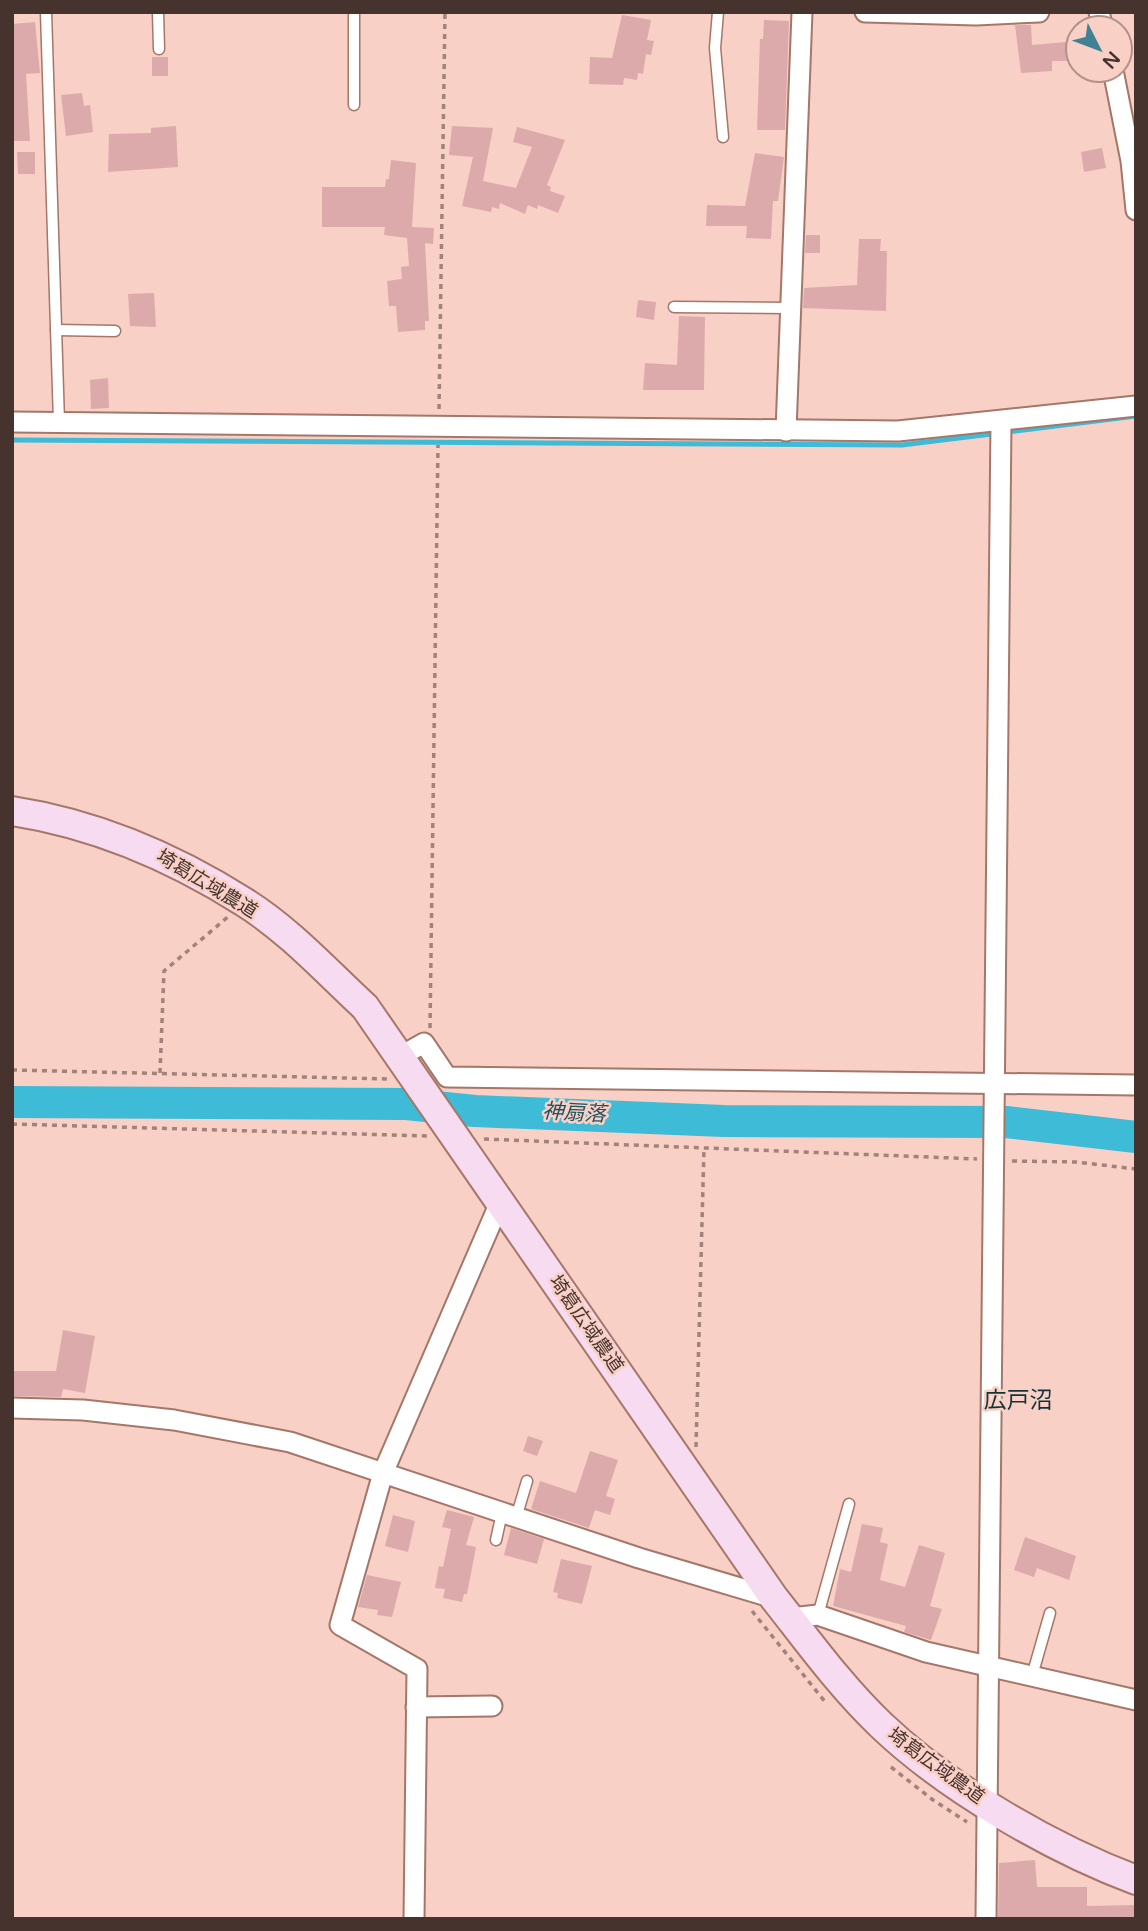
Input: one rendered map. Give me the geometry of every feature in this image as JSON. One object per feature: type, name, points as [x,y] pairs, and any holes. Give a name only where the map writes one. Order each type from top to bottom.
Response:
[{"type":"street","points":[[786,430],[802,12]]},
{"type":"street","points":[[865,12],[976,15],[1039,12]]},
{"type":"street","points":[[1116,84],[1131,161],[1136,210]]},
{"type":"street","points":[[12,422],[898,431],[1136,407]]},
{"type":"street","points":[[986,1919],[1001,421]]},
{"type":"street","name":"埼葛広域農道","points":[[12,811],[62,819],[150,850],[245,903],[296,942],[412,1049],[418,1079],[782,1608],[880,1724],[926,1763],[1043,1838],[1136,1881]]},
{"type":"street","points":[[412,1049],[447,1077],[1136,1085]]},
{"type":"street","points":[[414,1919],[417,1669],[340,1625],[383,1473],[501,1200]]},
{"type":"street","points":[[12,1408],[83,1410],[174,1420],[290,1442],[782,1608],[818,1615],[926,1652],[1136,1700]]},
{"type":"street","points":[[416,1707],[492,1706]]},
{"type":"lane","points":[[46,12],[59,422]]},
{"type":"lane","points":[[158,12],[159,49]]},
{"type":"lane","points":[[354,12],[354,105]]},
{"type":"lane","points":[[718,12],[715,48],[723,137]]},
{"type":"lane","points":[[674,307],[790,308]]},
{"type":"lane","points":[[56,330],[115,331]]},
{"type":"lane","points":[[496,1540],[527,1481]]},
{"type":"lane","points":[[818,1615],[849,1504]]},
{"type":"lane","points":[[1032,1676],[1050,1613]]},
{"type":"path","points":[[412,1049],[431,1024],[445,12]]},
{"type":"path","points":[[160,1073],[164,971],[245,903]]},
{"type":"path","points":[[12,1070],[418,1079]]},
{"type":"path","points":[[12,1124],[1076,1162],[1136,1169]]},
{"type":"path","points":[[690,1475],[698,1436],[704,1148]]},
{"type":"building","points":[[622,15],[651,20],[647,40],[654,41],[651,55],[646,54],[643,74],[638,73],[637,80],[624,78],[623,85],[589,84],[590,57],[612,58]]},
{"type":"building","points":[[764,20],[789,21],[785,130],[757,130],[760,39],[763,39]]},
{"type":"building","points":[[35,22],[40,73],[26,74],[30,141],[12,141],[12,24]]},
{"type":"building","points":[[1015,25],[1031,25],[1032,45],[1064,42],[1064,61],[1052,61],[1052,71],[1021,73]]},
{"type":"building","points":[[152,57],[168,57],[168,76],[152,76]]},
{"type":"building","points":[[82,93],[84,106],[90,105],[93,132],[66,136],[61,95]]},
{"type":"building","points":[[176,126],[178,167],[108,172],[109,134],[151,133],[151,128]]},
{"type":"building","points":[[452,126],[493,128],[483,181],[516,188],[532,147],[513,142],[517,127],[565,140],[547,185],[551,187],[550,191],[565,196],[558,213],[538,205],[537,209],[528,205],[525,214],[500,203],[499,209],[492,207],[491,212],[462,206],[473,157],[449,155]]},
{"type":"building","points":[[1102,148],[1106,168],[1084,172],[1081,152]]},
{"type":"building","points":[[17,152],[35,152],[35,174],[18,174]]},
{"type":"building","points":[[755,153],[784,157],[778,201],[773,201],[771,239],[746,238],[747,226],[706,226],[707,205],[745,206]]},
{"type":"building","points":[[391,160],[416,163],[412,227],[434,228],[433,244],[425,243],[429,321],[425,321],[425,330],[398,332],[396,306],[389,306],[387,281],[402,279],[401,267],[409,266],[407,238],[384,235],[385,227],[322,227],[322,187],[385,187],[386,179],[389,179]]},
{"type":"building","points":[[806,235],[820,235],[820,253],[805,253]]},
{"type":"building","points":[[859,239],[881,239],[880,251],[887,251],[886,311],[803,308],[804,288],[857,285]]},
{"type":"building","points":[[154,293],[156,327],[130,326],[128,294]]},
{"type":"building","points":[[638,300],[656,302],[654,320],[636,317]]},
{"type":"building","points":[[679,316],[705,317],[704,390],[643,390],[645,363],[677,365]]},
{"type":"building","points":[[108,378],[109,408],[91,409],[90,380]]},
{"type":"building","points":[[63,1330],[95,1336],[85,1393],[63,1389],[61,1397],[12,1396],[12,1371],[56,1371]]},
{"type":"building","points":[[528,1436],[543,1441],[537,1456],[523,1451]]},
{"type":"building","points":[[590,1451],[618,1460],[606,1496],[615,1499],[610,1515],[595,1510],[589,1528],[531,1509],[540,1481],[576,1493]]},
{"type":"building","points":[[447,1510],[474,1517],[466,1545],[476,1547],[467,1594],[464,1594],[462,1602],[443,1598],[445,1589],[435,1588],[439,1566],[443,1567],[451,1529],[442,1527]]},
{"type":"building","points":[[393,1515],[415,1521],[408,1552],[385,1546]]},
{"type":"building","points":[[862,1524],[883,1528],[880,1542],[888,1544],[880,1580],[905,1587],[919,1545],[945,1553],[930,1606],[942,1609],[931,1640],[904,1632],[906,1626],[833,1606],[840,1569],[851,1572]]},
{"type":"building","points":[[511,1528],[544,1539],[537,1564],[504,1555]]},
{"type":"building","points":[[1025,1537],[1076,1556],[1069,1580],[1037,1568],[1034,1577],[1014,1570]]},
{"type":"building","points":[[561,1559],[592,1566],[582,1604],[557,1598],[558,1593],[553,1592]]},
{"type":"building","points":[[367,1575],[401,1582],[392,1617],[377,1615],[378,1610],[358,1607]]},
{"type":"building","points":[[1035,1860],[1037,1887],[1087,1887],[1087,1906],[1135,1905],[1135,1919],[998,1919],[999,1863]]},
{"type":"waterway","points":[[12,440],[902,445],[1136,416]]},
{"type":"waterway","name":"神扇落","points":[[12,1102],[406,1104],[475,1111],[724,1121],[1006,1122],[1136,1137]]},
{"type":"district","name":"広戸沼","points":[[1018,1401]]}]
